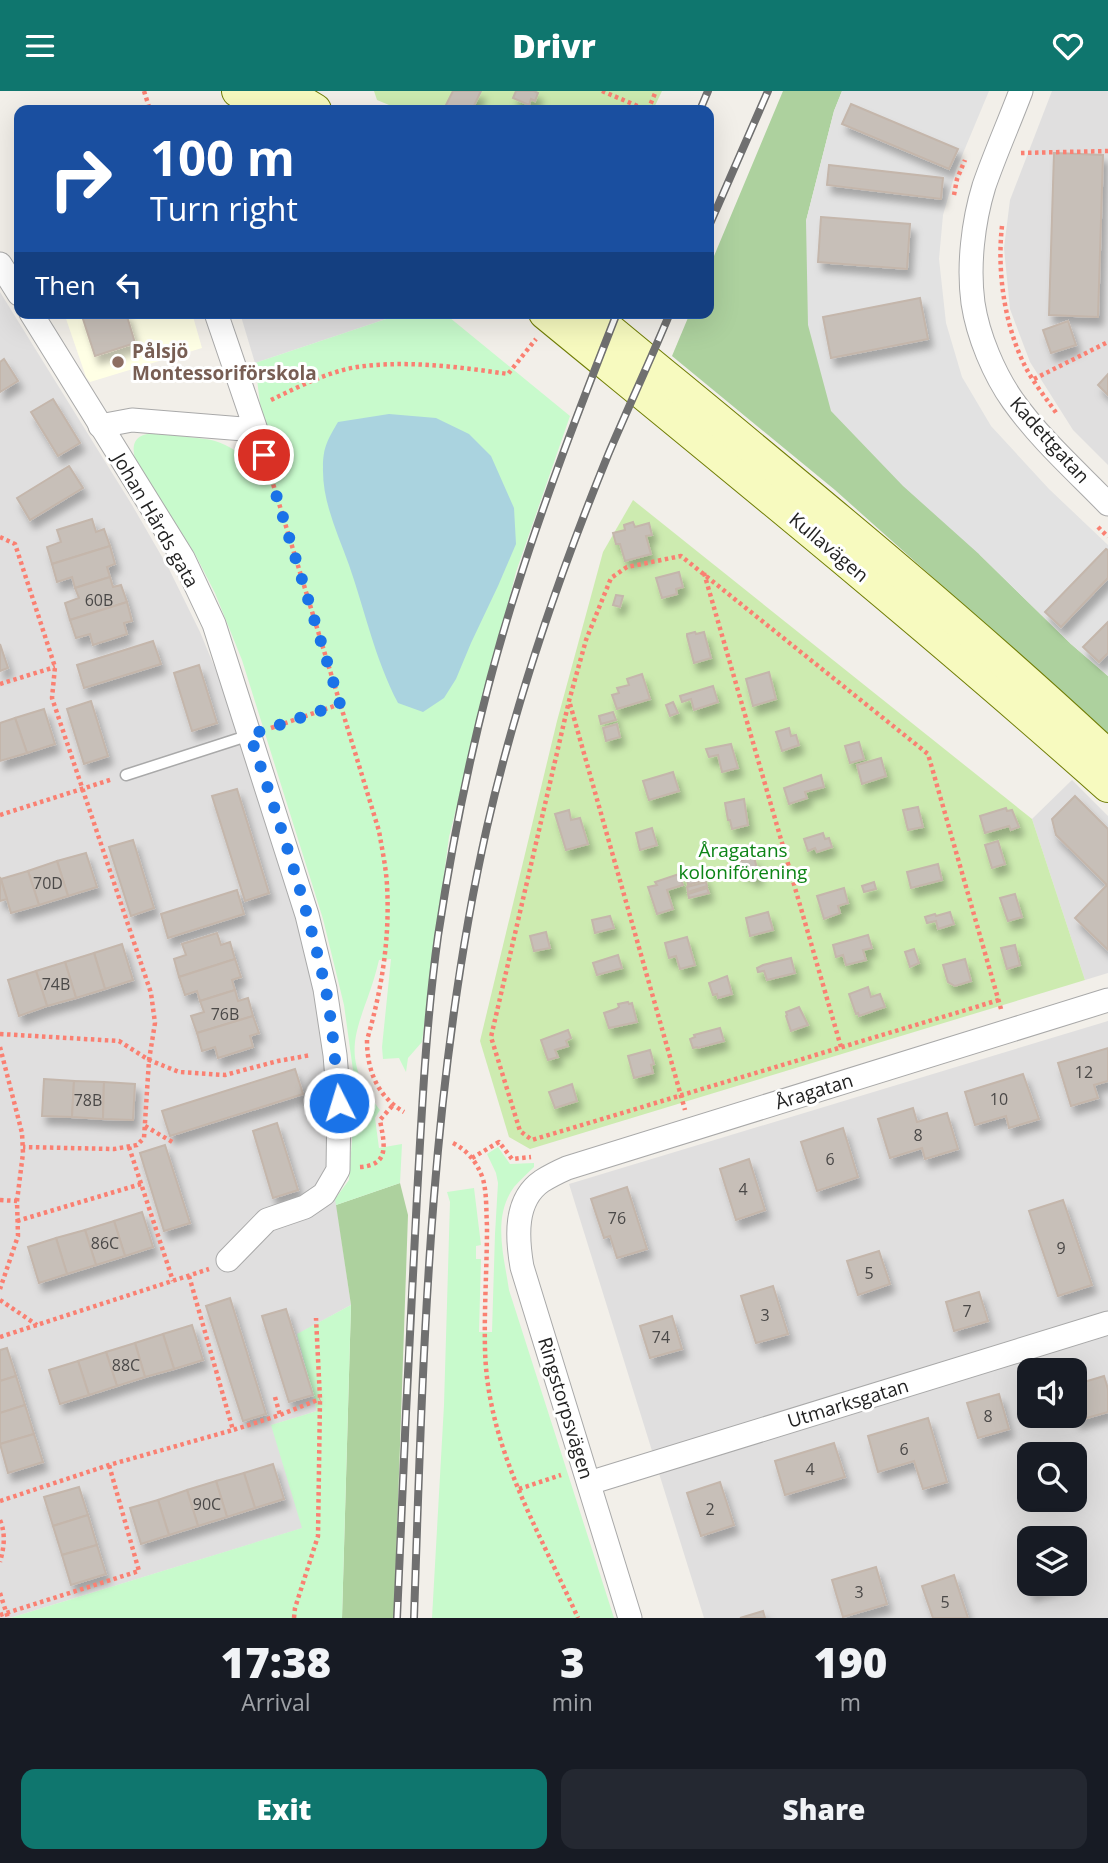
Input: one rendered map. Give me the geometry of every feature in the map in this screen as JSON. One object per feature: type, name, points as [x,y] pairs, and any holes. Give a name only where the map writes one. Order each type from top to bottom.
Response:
[{"type":"street","points":[[238,91],[262,105]]},
{"type":"street","points":[[284,91],[307,105]]},
{"type":"street","name":"Kadettgatan","points":[[1021,91],[984,188],[972,260],[974,303],[981,332],[1008,393],[1031,424],[1108,504]]},
{"type":"street","points":[[0,264],[14,286]]},
{"type":"street","name":"Johan Hårds gata","points":[[35,319],[183,558],[214,624],[307,915],[325,989],[339,1103],[338,1170]]},
{"type":"street","points":[[100,426],[132,421],[253,420],[218,319]]},
{"type":"street","name":"Kullavägen","points":[[596,319],[891,565],[1108,756]]},
{"type":"street","name":"Kullavägen","points":[[542,325],[831,548],[1108,786]]},
{"type":"street","name":"Åragatan","points":[[527,1197],[539,1182],[567,1168],[1108,1000]]},
{"type":"street","points":[[228,1260],[267,1220],[305,1207],[324,1194],[338,1170]]},
{"type":"street","name":"Ringstorpsvägen","points":[[527,1197],[519,1221],[518,1245],[522,1267],[630,1618]]},
{"type":"street","name":"Utmarksgatan","points":[[587,1475],[1108,1323]]},
{"type":"lane","points":[[126,775],[250,735]]},
{"type":"path","points":[[602,91],[636,105]]},
{"type":"path","points":[[1017,164],[1021,153],[1108,151]]},
{"type":"path","points":[[1002,222],[1000,246],[1005,309],[1024,364],[1062,422]]},
{"type":"path","points":[[404,1112],[393,1105],[378,1087],[372,1075],[367,1051],[367,1040],[384,968],[387,935],[387,883],[379,831],[253,420],[309,382],[355,367],[453,367],[508,374],[542,325]]},
{"type":"path","points":[[1008,393],[1108,342]]},
{"type":"path","points":[[0,537],[15,544],[55,667],[52,698],[151,993],[155,1023],[149,1060],[144,1138],[137,1145],[114,1149],[23,1147]]},
{"type":"path","points":[[999,1000],[532,1140],[520,1131],[491,1037],[569,701],[586,640],[611,578],[627,567],[681,556],[928,754],[999,1000],[1003,1014]]},
{"type":"path","points":[[704,572],[841,1047]]},
{"type":"path","points":[[0,684],[55,667]]},
{"type":"path","points":[[569,701],[685,1110]]},
{"type":"path","points":[[250,735],[340,704]]},
{"type":"path","points":[[0,815],[126,775]]},
{"type":"path","points":[[0,1034],[119,1041],[149,1060],[180,1072],[225,1075],[305,1055],[335,1055]]},
{"type":"path","points":[[0,1047],[22,1133],[23,1147],[17,1201],[18,1236],[0,1289]]},
{"type":"path","points":[[338,1170],[369,1167],[379,1161],[384,1151],[380,1120],[393,1105]]},
{"type":"path","points":[[145,1126],[174,1143]]},
{"type":"path","points":[[472,1158],[499,1142],[512,1159],[526,1158]]},
{"type":"path","points":[[453,1143],[472,1158],[482,1178],[485,1195],[485,1346],[488,1395],[503,1451],[578,1618]]},
{"type":"path","points":[[129,1147],[173,1281]]},
{"type":"path","points":[[18,1221],[141,1184]]},
{"type":"path","points":[[0,1200],[17,1201]]},
{"type":"path","points":[[0,1337],[211,1269],[228,1260]]},
{"type":"path","points":[[189,1276],[233,1430]]},
{"type":"path","points":[[0,1300],[37,1325]]},
{"type":"path","points":[[294,1618],[318,1536],[320,1399],[316,1318]]},
{"type":"path","points":[[275,1397],[280,1415]]},
{"type":"path","points":[[0,1501],[109,1465],[233,1430],[320,1399]]},
{"type":"path","points":[[0,1615],[7,1615],[139,1571],[109,1465]]},
{"type":"path","points":[[519,1489],[587,1475]]},
{"type":"path","points":[[0,1520],[5,1538],[0,1562]]},
{"type":"path","points":[[0,1593],[7,1615]]},
{"type":"shaded area","points":[[842,91],[989,91],[956,170],[943,215],[939,259],[946,323],[962,377],[991,426],[1049,489],[1108,545],[1108,676],[903,486],[831,411],[808,325],[806,221],[834,111]]},
{"type":"shaded area","points":[[1052,91],[1108,91],[1108,465],[1073,430],[1030,362],[1010,309],[1004,248],[1010,200]]},
{"type":"shaded area","points":[[0,292],[14,319],[17,319],[169,569],[200,632],[241,731],[301,917],[329,1048],[331,1167],[351,1305],[298,1334],[317,1411],[272,1425],[303,1528],[10,1618],[0,1618]]},
{"type":"shaded area","name":"Pålsjö Montessoriförskola","points":[[66,319],[194,319],[202,348],[90,382]]},
{"type":"shaded area","points":[[242,319],[386,319],[255,363]]},
{"type":"shaded area","points":[[1072,780],[1108,816],[1108,973],[1085,980],[1032,819]]},
{"type":"shaded area","points":[[1108,1021],[1108,1618],[704,1618],[569,1184]]},
{"type":"green space","points":[[374,91],[662,91],[655,105],[389,105],[377,100]]},
{"type":"green space","points":[[783,91],[842,91],[834,111],[806,221],[980,555],[1071,644],[1108,676],[1108,734],[835,490],[672,356],[687,319],[714,319],[714,256]]},
{"type":"green space","points":[[386,319],[451,319],[570,416],[516,572],[449,837],[422,1042],[408,1058],[406,1072],[399,1058],[383,1059],[391,959],[379,960],[356,1036],[357,1070],[380,1110],[375,1118],[379,1148],[402,1144],[400,1183],[336,1205],[335,1199],[349,1180],[354,1112],[353,1070],[344,1005],[323,919],[242,660],[215,593],[195,554],[136,462],[134,450],[135,442],[147,434],[207,439],[221,443],[242,455],[266,473],[278,469],[261,412],[255,363]]},
{"type":"green space","name":"Åragatans koloniförening","points":[[633,500],[1032,819],[1085,980],[530,1149],[509,1137],[480,1041],[557,721],[603,552]]},
{"type":"green space","points":[[498,1147],[510,1164],[534,1163],[534,1167],[514,1187],[503,1211],[501,1237],[509,1290],[614,1618],[432,1618],[444,1405],[450,1202],[447,1192],[474,1188],[481,1245],[476,1246],[476,1259],[481,1259],[479,1332],[492,1332],[498,1183],[487,1154]]},
{"type":"green space","points":[[400,1183],[408,1215],[394,1618],[342,1618],[351,1305],[336,1205]]},
{"type":"green space","points":[[351,1305],[342,1618],[10,1618],[302,1528],[271,1425],[317,1411],[297,1334]]},
{"type":"water","points":[[389,414],[436,418],[469,434],[491,456],[514,508],[516,544],[498,586],[456,679],[444,698],[423,712],[398,703],[390,686],[332,517],[323,480],[325,448],[338,422]]},
{"type":"building","points":[[453,91],[481,91],[474,105],[446,105]]},
{"type":"building","points":[[516,91],[538,93],[535,101],[531,99],[529,105],[513,98]]},
{"type":"building","points":[[851,104],[958,149],[949,169],[842,124]]},
{"type":"building","points":[[1054,153],[1103,155],[1098,317],[1049,315]]},
{"type":"building","points":[[829,165],[943,178],[941,199],[827,185]]},
{"type":"building","points":[[821,217],[910,224],[907,269],[818,262]]},
{"type":"building","points":[[920,298],[928,339],[831,358],[823,317]]},
{"type":"building","points":[[83,319],[128,319],[135,343],[95,356]]},
{"type":"building","points":[[1068,321],[1076,345],[1051,353],[1043,330]]},
{"type":"building","points":[[4,359],[18,381],[0,392],[0,362]]},
{"type":"building","points":[[1108,374],[1108,395],[1098,385]]},
{"type":"building","points":[[53,399],[80,443],[58,456],[31,412]]},
{"type":"building","points":[[69,466],[83,488],[30,520],[17,498]]},
{"type":"building","points":[[92,519],[96,532],[104,529],[110,546],[52,564],[47,547],[61,542],[57,530]]},
{"type":"building","points":[[633,522],[635,527],[649,523],[652,535],[646,536],[651,554],[625,561],[620,544],[616,544],[613,533],[625,530],[624,525]]},
{"type":"building","points":[[110,546],[115,564],[107,567],[110,577],[75,588],[72,577],[57,582],[52,564]]},
{"type":"building","points":[[1106,549],[1108,578],[1061,627],[1045,612]]},
{"type":"building","points":[[679,572],[683,587],[676,589],[677,594],[662,598],[656,578]]},
{"type":"building","points":[[110,577],[113,587],[121,585],[127,602],[70,620],[65,603],[79,598],[75,588]]},
{"type":"building","points":[[616,595],[623,596],[620,607],[613,605]]},
{"type":"building","points":[[127,602],[132,621],[124,623],[127,634],[93,645],[90,634],[76,638],[70,620]]},
{"type":"building","points":[[1108,622],[1108,653],[1099,662],[1083,647]]},
{"type":"building","points":[[704,632],[711,658],[694,663],[687,634]]},
{"type":"building","points":[[153,641],[161,664],[84,688],[77,665]]},
{"type":"building","points":[[0,644],[8,668],[0,671]]},
{"type":"building","points":[[199,665],[217,723],[192,731],[174,673]]},
{"type":"building","points":[[769,672],[776,699],[753,706],[746,679]]},
{"type":"building","points":[[642,674],[650,699],[617,709],[612,695],[619,693],[617,688],[629,685],[627,679]]},
{"type":"building","points":[[713,686],[718,702],[694,710],[691,699],[682,702],[680,696]]},
{"type":"building","points":[[91,701],[108,756],[84,764],[67,709]]},
{"type":"building","points":[[673,702],[678,713],[670,716],[666,705]]},
{"type":"building","points":[[44,709],[55,744],[27,753],[15,718]]},
{"type":"building","points":[[613,712],[616,720],[601,724],[599,716]]},
{"type":"building","points":[[15,718],[27,753],[0,761],[0,723]]},
{"type":"building","points":[[617,724],[620,737],[606,741],[603,728]]},
{"type":"building","points":[[789,728],[791,736],[796,735],[799,745],[782,751],[776,732]]},
{"type":"building","points":[[859,742],[864,759],[850,763],[845,746]]},
{"type":"building","points":[[731,744],[738,768],[722,772],[718,755],[709,757],[706,749]]},
{"type":"building","points":[[881,758],[886,776],[862,784],[857,765]]},
{"type":"building","points":[[673,772],[679,791],[649,800],[643,781]]},
{"type":"building","points":[[821,775],[824,787],[805,792],[807,798],[789,804],[784,788]]},
{"type":"building","points":[[237,789],[269,893],[245,901],[212,796]]},
{"type":"building","points":[[1075,796],[1108,829],[1108,950],[1075,918],[1107,885],[1056,835],[1052,819]]},
{"type":"building","points":[[744,799],[748,825],[732,829],[725,803]]},
{"type":"building","points":[[918,807],[923,827],[908,830],[903,810]]},
{"type":"building","points":[[1006,808],[1007,811],[1012,810],[1019,827],[1011,830],[1009,826],[985,833],[980,816]]},
{"type":"building","points":[[569,810],[571,820],[580,818],[588,844],[566,850],[555,814]]},
{"type":"building","points":[[652,828],[657,845],[640,850],[636,833]]},
{"type":"building","points":[[823,833],[825,839],[829,838],[832,847],[817,852],[815,848],[808,851],[804,839]]},
{"type":"building","points":[[133,840],[154,908],[131,916],[109,847]]},
{"type":"building","points":[[998,841],[1005,864],[992,868],[985,845]]},
{"type":"building","points":[[86,853],[97,887],[68,896],[57,861]]},
{"type":"building","points":[[754,857],[759,876],[751,878],[749,871],[742,873],[739,861]]},
{"type":"building","points":[[57,861],[68,896],[39,905],[28,871]]},
{"type":"building","points":[[938,864],[942,880],[911,888],[907,872]]},
{"type":"building","points":[[28,871],[39,905],[11,913],[1,879]]},
{"type":"building","points":[[679,874],[683,885],[667,890],[673,909],[657,914],[648,887]]},
{"type":"building","points":[[704,875],[705,880],[688,885],[687,880]]},
{"type":"building","points":[[0,877],[7,899],[0,901]]},
{"type":"building","points":[[706,882],[707,886],[688,892],[687,887]]},
{"type":"building","points":[[874,882],[876,889],[864,892],[862,886]]},
{"type":"building","points":[[707,888],[709,893],[689,898],[688,894]]},
{"type":"building","points":[[844,888],[848,903],[838,906],[840,913],[824,919],[817,896]]},
{"type":"building","points":[[237,890],[244,914],[168,938],[161,914]]},
{"type":"building","points":[[1015,894],[1022,917],[1008,921],[1000,898]]},
{"type":"building","points":[[768,912],[773,930],[750,936],[746,918]]},
{"type":"building","points":[[950,912],[954,924],[938,929],[936,921],[927,923],[925,917],[936,916]]},
{"type":"building","points":[[610,916],[614,928],[595,933],[592,920]]},
{"type":"building","points":[[546,932],[550,948],[534,951],[530,936]]},
{"type":"building","points":[[217,933],[221,945],[230,942],[235,959],[179,977],[174,959],[186,955],[182,944]]},
{"type":"building","points":[[868,935],[872,948],[863,950],[866,960],[846,965],[843,955],[836,957],[833,945]]},
{"type":"building","points":[[687,937],[695,965],[680,969],[676,956],[669,958],[665,943]]},
{"type":"building","points":[[122,944],[133,980],[105,989],[94,953]]},
{"type":"building","points":[[1015,945],[1020,965],[1007,969],[1001,948]]},
{"type":"building","points":[[914,949],[919,963],[910,967],[905,952]]},
{"type":"building","points":[[94,953],[105,989],[76,998],[65,962]]},
{"type":"building","points":[[618,955],[622,968],[597,975],[593,963]]},
{"type":"building","points":[[791,958],[795,973],[767,980],[764,971],[758,972],[757,968],[763,965]]},
{"type":"building","points":[[235,959],[241,977],[232,980],[235,990],[200,1001],[197,991],[185,995],[179,977]]},
{"type":"building","points":[[965,959],[971,981],[955,986],[948,982],[943,965]]},
{"type":"building","points":[[65,962],[76,998],[47,1006],[36,971]]},
{"type":"building","points":[[36,971],[47,1006],[19,1016],[8,980]]},
{"type":"building","points":[[727,976],[732,994],[718,998],[717,994],[713,995],[709,983]]},
{"type":"building","points":[[868,987],[871,997],[880,994],[885,1007],[859,1016],[849,994]]},
{"type":"building","points":[[235,990],[238,1001],[248,998],[253,1016],[197,1033],[191,1016],[204,1012],[200,1001]]},
{"type":"building","points":[[632,1003],[637,1022],[609,1028],[604,1013],[616,1009],[618,1004]]},
{"type":"building","points":[[799,1007],[808,1025],[791,1031],[786,1012]]},
{"type":"building","points":[[253,1016],[259,1033],[250,1036],[253,1047],[218,1058],[215,1047],[202,1051],[197,1033]]},
{"type":"building","points":[[720,1028],[724,1041],[693,1048],[690,1039],[695,1037],[694,1035]]},
{"type":"building","points":[[568,1030],[571,1038],[566,1041],[568,1046],[555,1050],[558,1057],[548,1060],[541,1040]]},
{"type":"building","points":[[1108,1048],[1108,1081],[1094,1085],[1098,1098],[1071,1106],[1058,1063]]},
{"type":"building","points":[[650,1050],[654,1064],[651,1065],[653,1073],[634,1078],[628,1056]]},
{"type":"building","points":[[295,1069],[303,1094],[170,1136],[162,1111]]},
{"type":"building","points":[[1023,1074],[1039,1119],[1009,1128],[1006,1116],[975,1125],[965,1092]]},
{"type":"building","points":[[44,1079],[74,1081],[72,1117],[42,1116]]},
{"type":"building","points":[[74,1081],[104,1082],[103,1119],[72,1117]]},
{"type":"building","points":[[104,1082],[135,1084],[133,1120],[103,1119]]},
{"type":"building","points":[[572,1084],[577,1101],[555,1108],[549,1092]]},
{"type":"building","points":[[913,1108],[917,1122],[947,1113],[958,1149],[925,1159],[922,1148],[890,1158],[878,1119]]},
{"type":"building","points":[[277,1123],[298,1190],[273,1198],[253,1131]]},
{"type":"building","points":[[843,1128],[858,1177],[817,1191],[801,1142]]},
{"type":"building","points":[[165,1145],[190,1223],[164,1231],[140,1153]]},
{"type":"building","points":[[749,1159],[765,1210],[736,1220],[720,1169]]},
{"type":"building","points":[[627,1187],[647,1249],[617,1258],[610,1236],[604,1238],[591,1199]]},
{"type":"building","points":[[1063,1200],[1092,1285],[1058,1296],[1029,1211]]},
{"type":"building","points":[[142,1212],[153,1247],[125,1256],[114,1221]]},
{"type":"building","points":[[114,1221],[125,1256],[96,1265],[85,1230]]},
{"type":"building","points":[[85,1230],[96,1265],[67,1274],[56,1238]]},
{"type":"building","points":[[56,1238],[67,1274],[39,1283],[28,1247]]},
{"type":"building","points":[[879,1251],[890,1284],[858,1295],[847,1261]]},
{"type":"building","points":[[773,1286],[788,1334],[756,1343],[741,1296]]},
{"type":"building","points":[[979,1292],[988,1321],[954,1331],[946,1302]]},
{"type":"building","points":[[230,1298],[266,1414],[243,1421],[206,1306]]},
{"type":"building","points":[[286,1309],[313,1395],[289,1402],[262,1316]]},
{"type":"building","points":[[672,1316],[682,1349],[650,1358],[640,1326]]},
{"type":"building","points":[[192,1325],[203,1360],[174,1369],[163,1334]]},
{"type":"building","points":[[163,1334],[174,1369],[145,1377],[135,1343]]},
{"type":"building","points":[[135,1343],[145,1377],[117,1386],[106,1352]]},
{"type":"building","points":[[7,1348],[16,1376],[0,1381],[0,1350]]},
{"type":"building","points":[[106,1352],[117,1386],[89,1395],[78,1361]]},
{"type":"building","points":[[78,1361],[89,1395],[60,1404],[49,1370]]},
{"type":"building","points":[[16,1376],[25,1405],[0,1413],[0,1381]]},
{"type":"building","points":[[1104,1376],[1108,1389],[1108,1412],[1087,1418],[1087,1381]]},
{"type":"building","points":[[999,1394],[1009,1429],[978,1438],[967,1403]]},
{"type":"building","points":[[25,1405],[34,1434],[0,1444],[0,1413]]},
{"type":"building","points":[[928,1418],[947,1482],[923,1489],[914,1461],[878,1472],[868,1436]]},
{"type":"building","points":[[34,1434],[43,1462],[8,1473],[0,1444]]},
{"type":"building","points":[[834,1443],[845,1477],[785,1495],[775,1461]]},
{"type":"building","points":[[273,1464],[284,1499],[255,1508],[244,1473]]},
{"type":"building","points":[[244,1473],[255,1508],[227,1517],[216,1481]]},
{"type":"building","points":[[216,1481],[227,1517],[198,1526],[187,1490]]},
{"type":"building","points":[[720,1482],[734,1525],[701,1536],[687,1493]]},
{"type":"building","points":[[79,1487],[88,1515],[53,1526],[44,1497]]},
{"type":"building","points":[[187,1490],[198,1526],[169,1535],[158,1500]]},
{"type":"building","points":[[158,1500],[169,1535],[141,1544],[130,1508]]},
{"type":"building","points":[[88,1515],[97,1545],[62,1555],[53,1526]]},
{"type":"building","points":[[97,1545],[106,1574],[71,1585],[62,1555]]},
{"type":"building","points":[[876,1567],[887,1604],[843,1617],[832,1580]]},
{"type":"building","points":[[954,1575],[968,1618],[933,1618],[922,1586]]},
{"type":"building","points":[[763,1611],[765,1618],[740,1618]]},
{"type":"railway","points":[[702,105],[708,91]]},
{"type":"railway","points":[[714,215],[768,91]]},
{"type":"railway","points":[[397,1618],[427,1033],[445,891],[461,802],[492,670],[553,481],[615,319]]},
{"type":"railway","points":[[414,1618],[426,1320],[441,1121],[452,1023],[487,827],[511,732],[556,592],[608,455],[667,319]]},
{"type":"place","name":"Pålsjö Montessoriförskola","points":[[118,362]]},
{"type":"route","points":[[264,455],[340,704],[250,735],[307,915],[319,964],[335,1055],[339,1103]]}]
